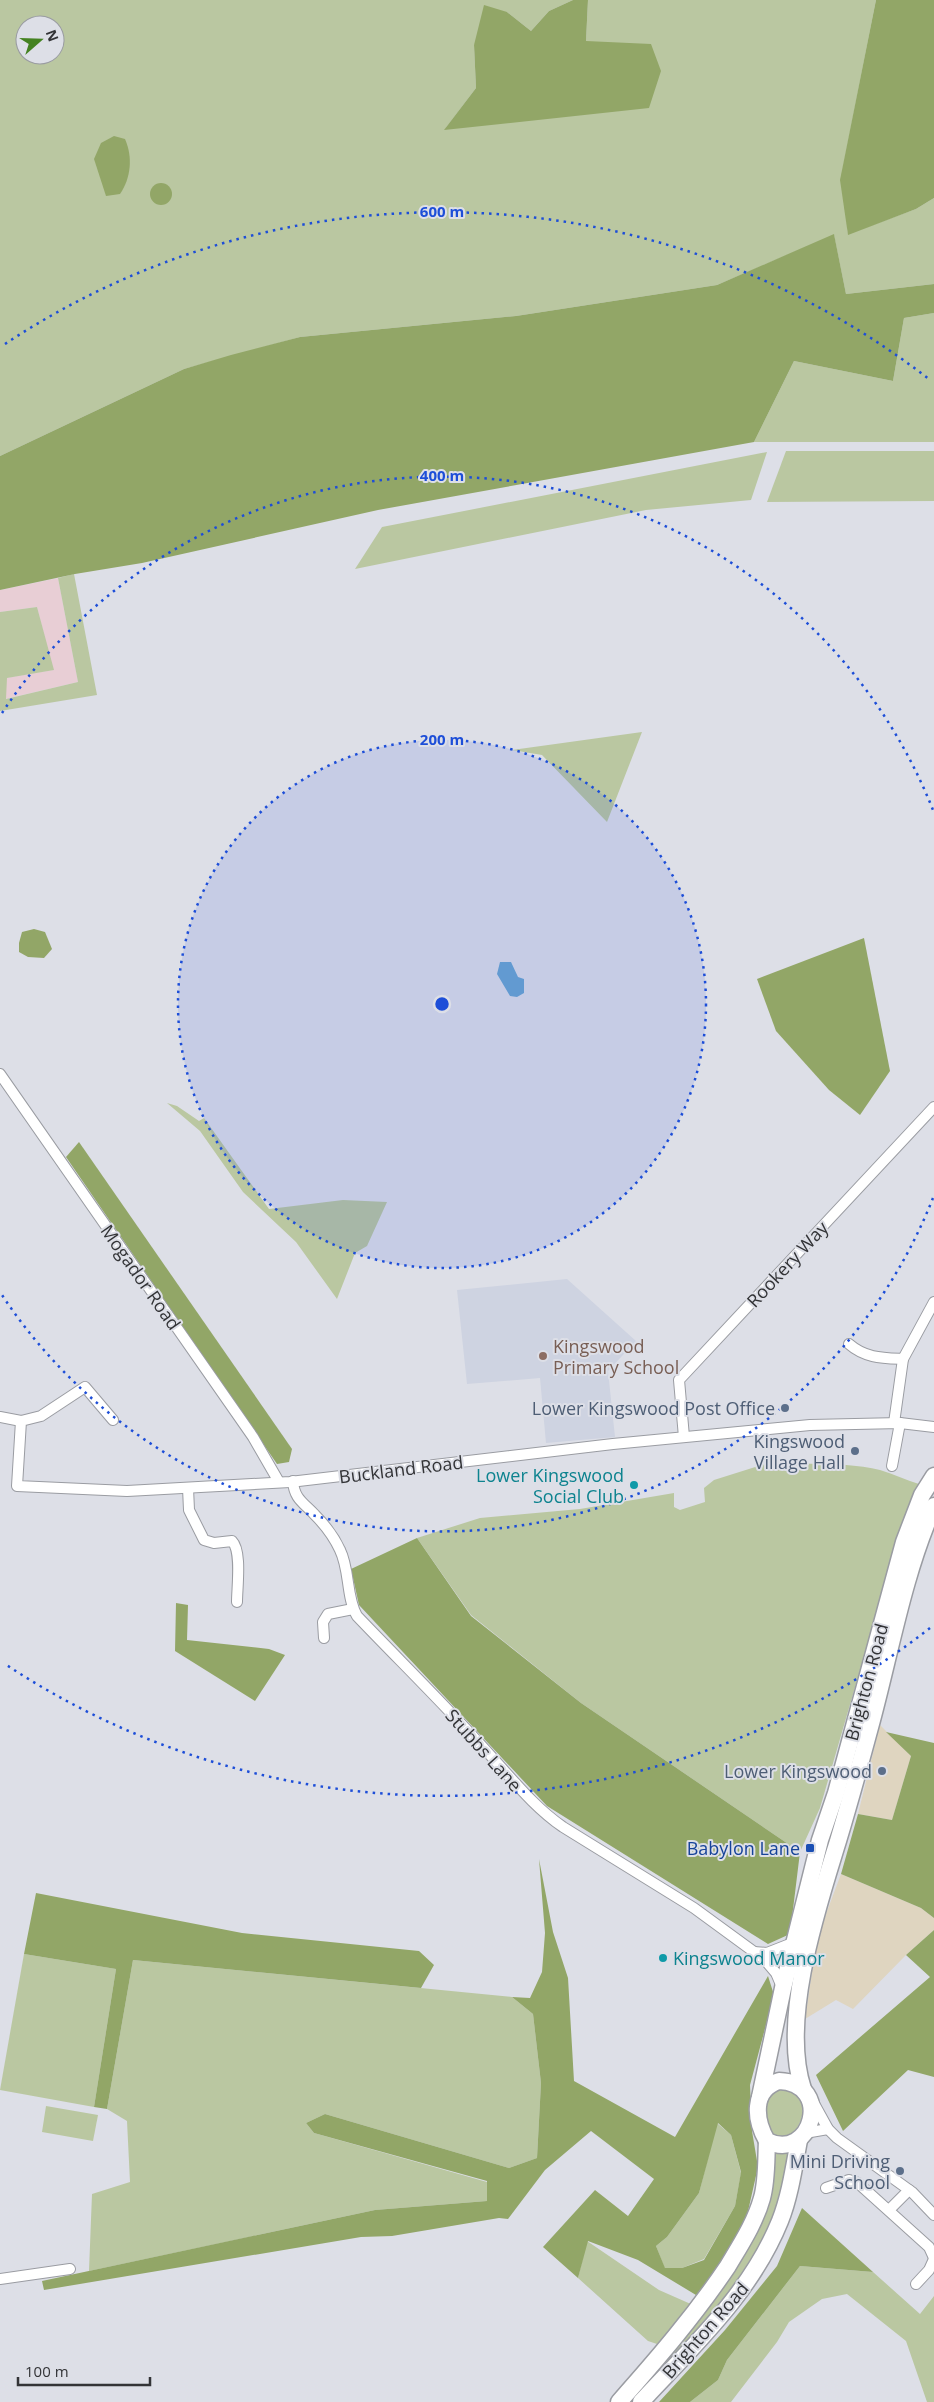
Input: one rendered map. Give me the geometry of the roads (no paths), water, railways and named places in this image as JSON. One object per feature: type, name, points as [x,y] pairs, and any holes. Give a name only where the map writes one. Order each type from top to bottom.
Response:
[{"type":"highway","name":"Brighton Road","points":[[760,2097],[783,1988],[820,1840],[836,1793],[904,1542],[922,1495],[934,1476]]},
{"type":"highway","name":"Brighton Road","points":[[805,2092],[797,2070],[796,2035],[801,1986],[813,1925],[852,1791],[918,1547],[934,1506]]},
{"type":"highway","points":[[780,2081],[791,2082],[805,2092],[812,2106],[810,2122],[802,2137],[786,2145],[767,2142],[760,2128],[757,2115],[760,2097],[770,2084],[780,2081]]},
{"type":"highway","name":"Brighton Road","points":[[641,2402],[722,2316],[747,2283],[769,2247],[781,2220],[802,2137]]},
{"type":"highway","name":"Brighton Road","points":[[619,2402],[693,2316],[745,2238],[761,2200],[765,2183],[767,2142]]},
{"type":"street","name":"Mogador Road","points":[[0,1074],[247,1429],[279,1482]]},
{"type":"street","name":"Rookery Way","points":[[684,1437],[679,1380],[934,1107]]},
{"type":"street","points":[[892,1466],[904,1359],[934,1302]]},
{"type":"street","points":[[849,1344],[858,1352],[874,1358],[904,1359]]},
{"type":"street","points":[[0,1417],[21,1421],[41,1416],[85,1387],[113,1420]]},
{"type":"street","name":"Buckland Road","points":[[21,1421],[17,1486],[127,1491],[293,1481],[684,1437],[810,1425],[897,1423],[934,1427]]},
{"type":"street","points":[[293,1481],[295,1494],[299,1501],[315,1515],[340,1551],[348,1578],[353,1609],[328,1614],[323,1622],[324,1638]]},
{"type":"street","points":[[188,1488],[190,1510],[204,1540],[214,1543],[232,1541],[236,1545],[238,1559],[236,1602]]},
{"type":"street","name":"Stubbs Lane","points":[[353,1609],[357,1616],[490,1754],[542,1813],[694,1908],[765,1960],[776,1973],[783,1988]]},
{"type":"street","points":[[753,1952],[767,1953],[795,1942]]},
{"type":"street","points":[[805,2092],[828,2129],[837,2138],[909,2190],[934,2215]]},
{"type":"street","points":[[802,2137],[828,2129]]},
{"type":"street","points":[[826,2188],[849,2180],[858,2183],[929,2247],[934,2259],[930,2270],[916,2284]]},
{"type":"street","points":[[889,2210],[909,2190]]},
{"type":"street","points":[[0,2279],[70,2269]]},
{"type":"water","points":[[500,962],[511,962],[518,977],[524,979],[524,993],[517,997],[510,996],[497,974]]},
{"type":"place","name":"Kingswood Primary School","points":[[543,1356]]},
{"type":"place","name":"Lower Kingswood Post Office","points":[[785,1408]]},
{"type":"place","name":"Kingswood Village Hall","points":[[855,1451]]},
{"type":"place","name":"Lower Kingswood Social Club","points":[[634,1485]]},
{"type":"place","name":"Lower Kingswood","points":[[882,1771]]},
{"type":"place","name":"Babylon Lane","points":[[810,1848]]},
{"type":"place","name":"Kingswood Manor","points":[[663,1958]]},
{"type":"place","name":"Mini Driving School","points":[[900,2171]]}]
